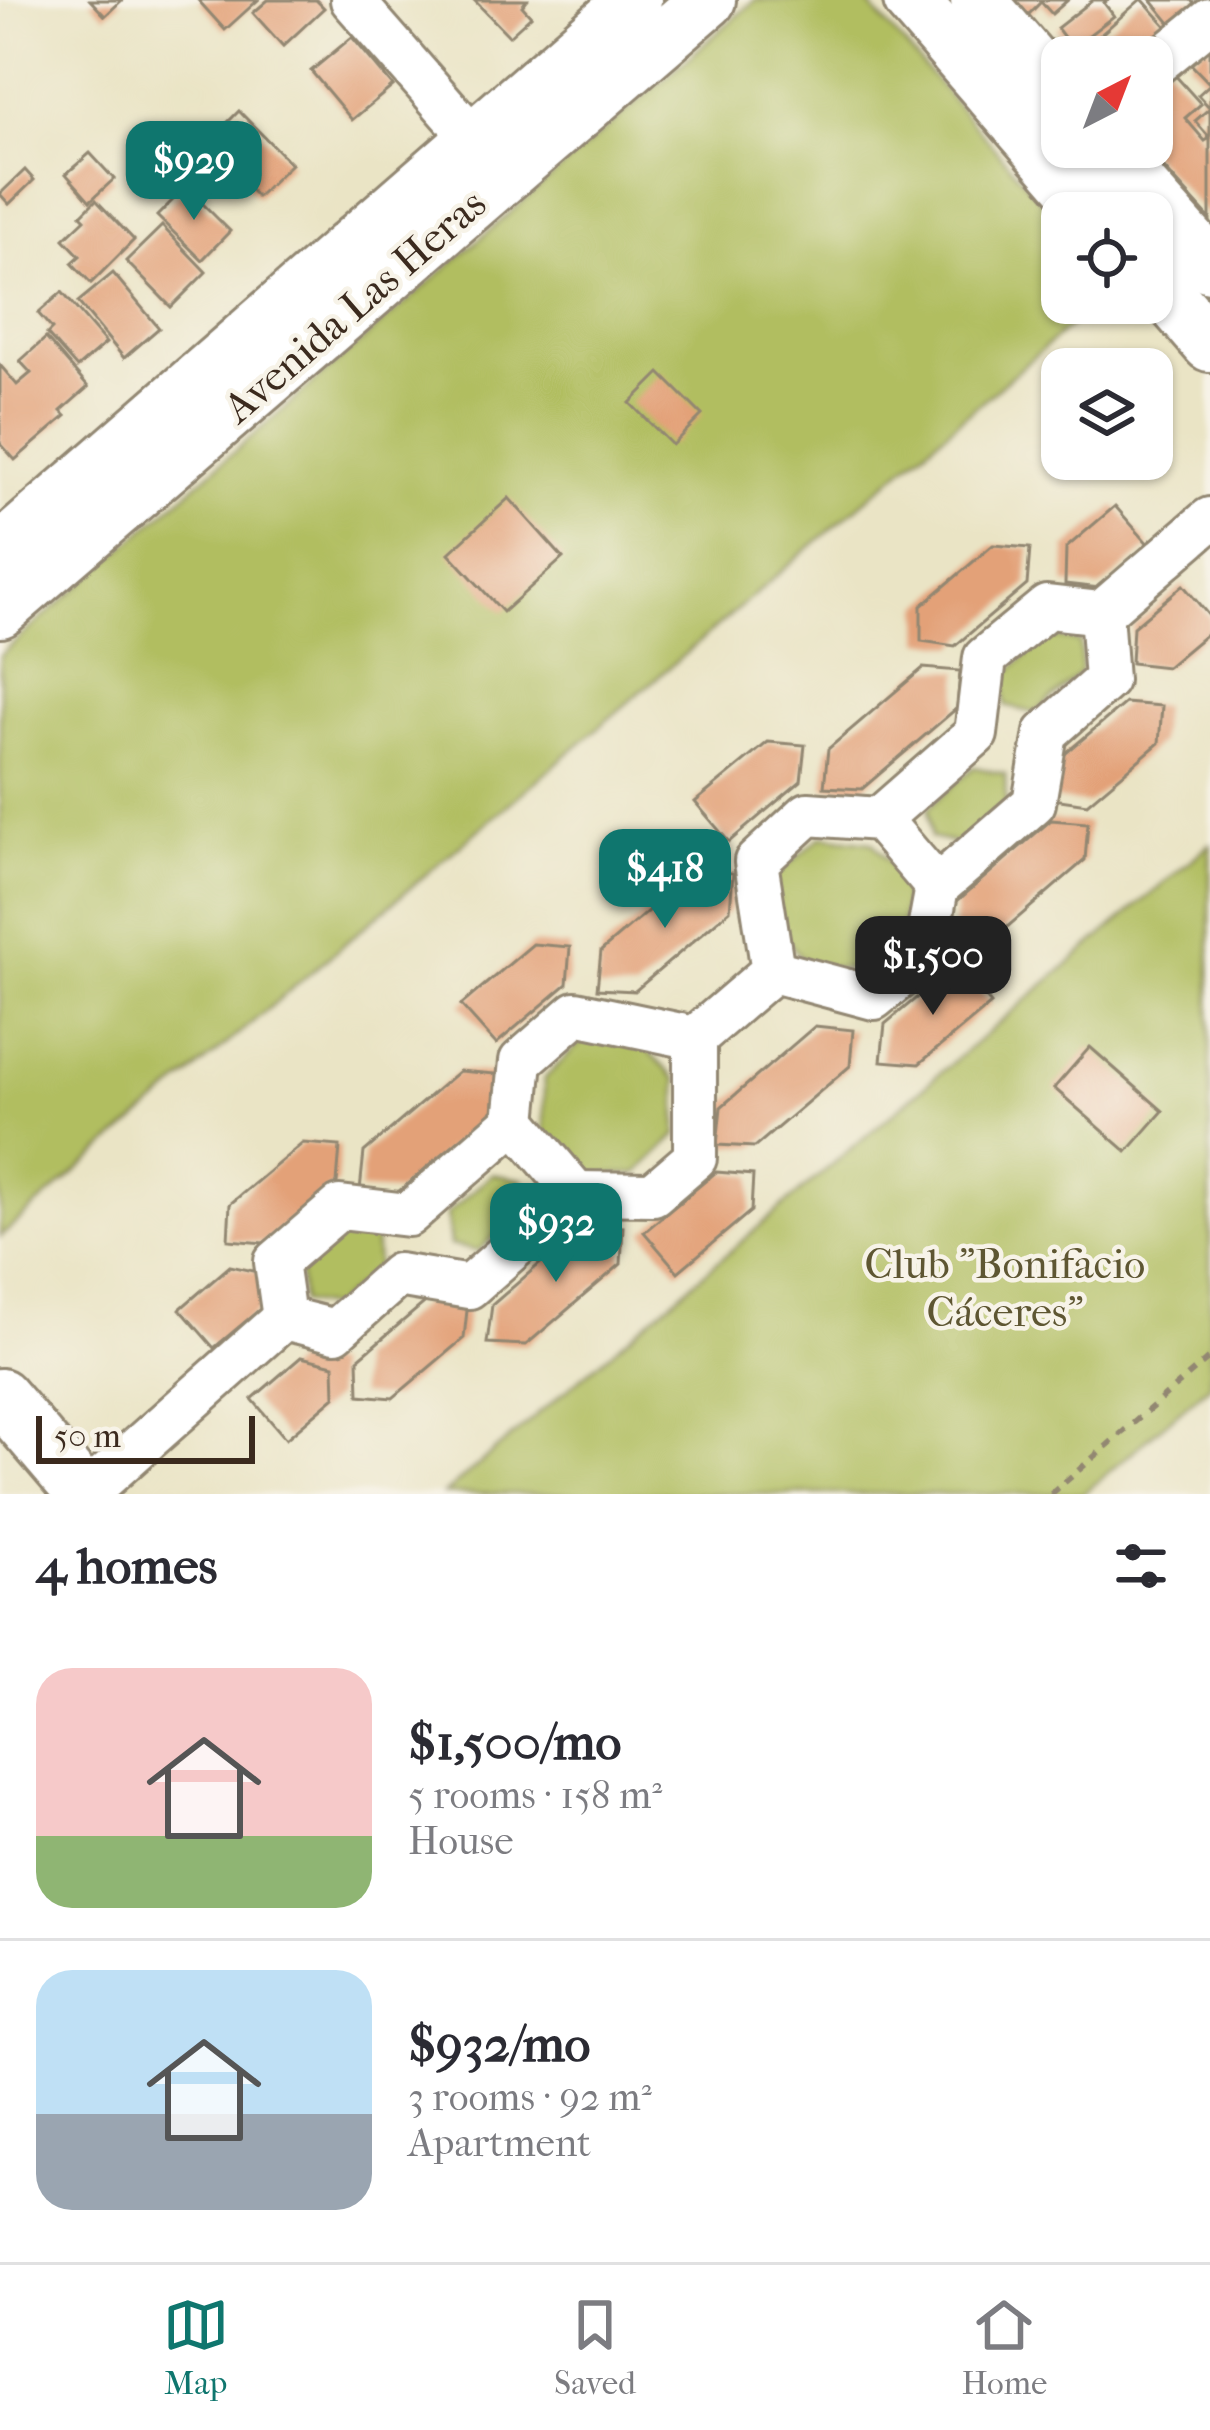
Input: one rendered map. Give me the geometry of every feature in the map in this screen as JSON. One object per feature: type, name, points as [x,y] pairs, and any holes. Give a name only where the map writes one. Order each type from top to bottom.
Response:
[{"type":"main road","name":"Avenida Las Heras","points":[[0,552],[634,0]]},
{"type":"main road","name":"Avenida Las Heras","points":[[0,610],[708,0]]},
{"type":"main road","points":[[910,0],[1078,192]]},
{"type":"main road","points":[[978,0],[1041,73]]},
{"type":"main road","points":[[1123,168],[1191,254],[1210,344]]},
{"type":"main road","points":[[0,1396],[85,1494]]},
{"type":"street","points":[[352,0],[474,139]]},
{"type":"street","points":[[1173,50],[1210,20]]},
{"type":"street","points":[[976,734],[985,658],[1047,608],[1100,614],[1210,519]]},
{"type":"street","points":[[773,971],[874,998],[924,957],[937,887],[1034,803],[1046,733],[1106,680],[1100,614]]},
{"type":"street","points":[[773,971],[756,862],[808,814],[879,819],[976,734],[1046,733]]},
{"type":"street","points":[[879,819],[937,887]]},
{"type":"street","points":[[398,1275],[469,1287],[576,1193],[653,1194],[694,1158],[695,1038],[773,971]]},
{"type":"street","points":[[284,1318],[334,1331],[398,1275],[408,1215],[515,1121],[521,1061],[576,1013],[695,1038]]},
{"type":"street","points":[[515,1121],[576,1193]]},
{"type":"street","points":[[284,1318],[276,1262],[340,1207],[408,1215]]},
{"type":"street","points":[[85,1494],[284,1318]]},
{"type":"path","points":[[1051,1494],[1210,1357]]},
{"type":"green space","points":[[755,0],[865,0],[1041,201],[1041,324],[1072,324],[0,1237],[0,655]]},
{"type":"green space","points":[[1049,636],[1080,642],[1081,672],[1035,713],[1006,706],[1003,676]]},
{"type":"green space","points":[[974,767],[1005,774],[1006,804],[960,844],[931,838],[928,808]]},
{"type":"green space","points":[[822,836],[872,842],[905,881],[902,932],[855,970],[806,963],[774,924],[776,875]]},
{"type":"green space","name":"Club \"Bonifacio Cáceres\"","points":[[1210,844],[1210,1385],[1083,1494],[444,1494]]},
{"type":"green space","points":[[583,1040],[638,1041],[677,1080],[677,1135],[637,1174],[582,1173],[544,1134],[544,1079]]},
{"type":"green space","points":[[492,1174],[523,1180],[525,1210],[478,1251],[450,1245],[447,1214]]},
{"type":"green space","points":[[345,1231],[375,1237],[377,1268],[331,1308],[302,1302],[299,1272]]},
{"type":"building","points":[[90,0],[122,0],[105,16]]},
{"type":"building","points":[[198,0],[258,0],[225,30]]},
{"type":"building","points":[[268,0],[316,0],[324,8],[283,46],[253,13]]},
{"type":"building","points":[[474,0],[527,0],[522,6],[531,16],[509,36]]},
{"type":"building","points":[[1015,0],[1068,0],[1052,14],[1041,2],[1028,15]]},
{"type":"building","points":[[1093,0],[1108,0],[1104,3],[1114,16],[1088,36],[1063,36],[1057,28]]},
{"type":"building","points":[[1140,0],[1168,28],[1159,36],[1099,36]]},
{"type":"building","points":[[1151,0],[1191,0],[1195,5],[1171,24]]},
{"type":"building","points":[[352,37],[393,86],[352,120],[311,71]]},
{"type":"building","points":[[1206,45],[1210,49],[1210,84],[1188,61]]},
{"type":"building","points":[[1173,73],[1201,104],[1185,118],[1205,141],[1210,138],[1210,219],[1164,168],[1173,168]]},
{"type":"building","points":[[1210,84],[1210,108],[1198,95]]},
{"type":"building","points":[[1210,108],[1210,138],[1195,121]]},
{"type":"building","points":[[239,111],[291,164],[257,197],[221,160],[235,146],[219,131]]},
{"type":"building","points":[[190,129],[203,141],[214,130],[227,143],[210,160],[216,166],[201,180],[183,160],[192,151],[180,138]]},
{"type":"building","points":[[90,153],[114,179],[90,201],[66,174]]},
{"type":"building","points":[[25,170],[34,180],[9,204],[0,194]]},
{"type":"building","points":[[186,187],[230,231],[202,260],[157,216]]},
{"type":"building","points":[[96,200],[134,240],[91,283],[72,263],[80,256],[64,239]]},
{"type":"building","points":[[162,226],[206,272],[171,307],[126,261]]},
{"type":"building","points":[[113,273],[159,328],[124,358],[78,302]]},
{"type":"building","points":[[62,292],[106,343],[77,368],[47,334],[52,329],[38,313]]},
{"type":"building","points":[[46,338],[88,387],[61,411],[66,416],[15,460],[0,443],[0,365],[17,385],[31,373],[20,361]]},
{"type":"building","points":[[660,373],[702,415],[672,445],[630,403]]},
{"type":"building","points":[[509,498],[563,558],[503,612],[449,553]]},
{"type":"building","points":[[1115,506],[1150,546],[1100,588],[1065,584],[1066,548]]},
{"type":"building","points":[[993,545],[1030,548],[1027,585],[955,646],[921,641],[921,606]]},
{"type":"building","points":[[1183,585],[1210,617],[1210,631],[1167,667],[1131,663],[1133,627]]},
{"type":"building","points":[[923,668],[960,671],[957,708],[862,789],[824,787],[828,749]]},
{"type":"building","points":[[1125,703],[1162,706],[1159,743],[1087,804],[1053,799],[1053,764]]},
{"type":"building","points":[[768,742],[805,745],[801,781],[729,842],[695,802]]},
{"type":"building","points":[[1051,820],[1088,823],[1085,860],[991,941],[952,939],[956,902]]},
{"type":"building","points":[[696,870],[733,873],[730,910],[635,991],[597,989],[601,951]]},
{"type":"building","points":[[533,944],[570,947],[567,984],[496,1044],[461,1005]]},
{"type":"building","points":[[957,964],[991,1004],[919,1064],[881,1061],[885,1024]]},
{"type":"building","points":[[815,1026],[853,1030],[850,1066],[755,1147],[717,1145],[721,1107]]},
{"type":"building","points":[[1090,1047],[1163,1111],[1127,1152],[1054,1088]]},
{"type":"building","points":[[459,1071],[496,1074],[493,1111],[398,1192],[360,1190],[364,1152]]},
{"type":"building","points":[[303,1143],[340,1146],[337,1183],[264,1243],[228,1240],[230,1204]]},
{"type":"building","points":[[716,1172],[753,1175],[751,1211],[678,1272],[644,1232]]},
{"type":"building","points":[[586,1224],[623,1227],[621,1264],[526,1345],[487,1343],[492,1305]]},
{"type":"building","points":[[230,1266],[262,1273],[264,1306],[214,1348],[180,1309]]},
{"type":"building","points":[[430,1298],[468,1301],[464,1338],[393,1398],[359,1395],[358,1359]]},
{"type":"building","points":[[301,1357],[334,1365],[335,1397],[286,1439],[252,1399]]}]
